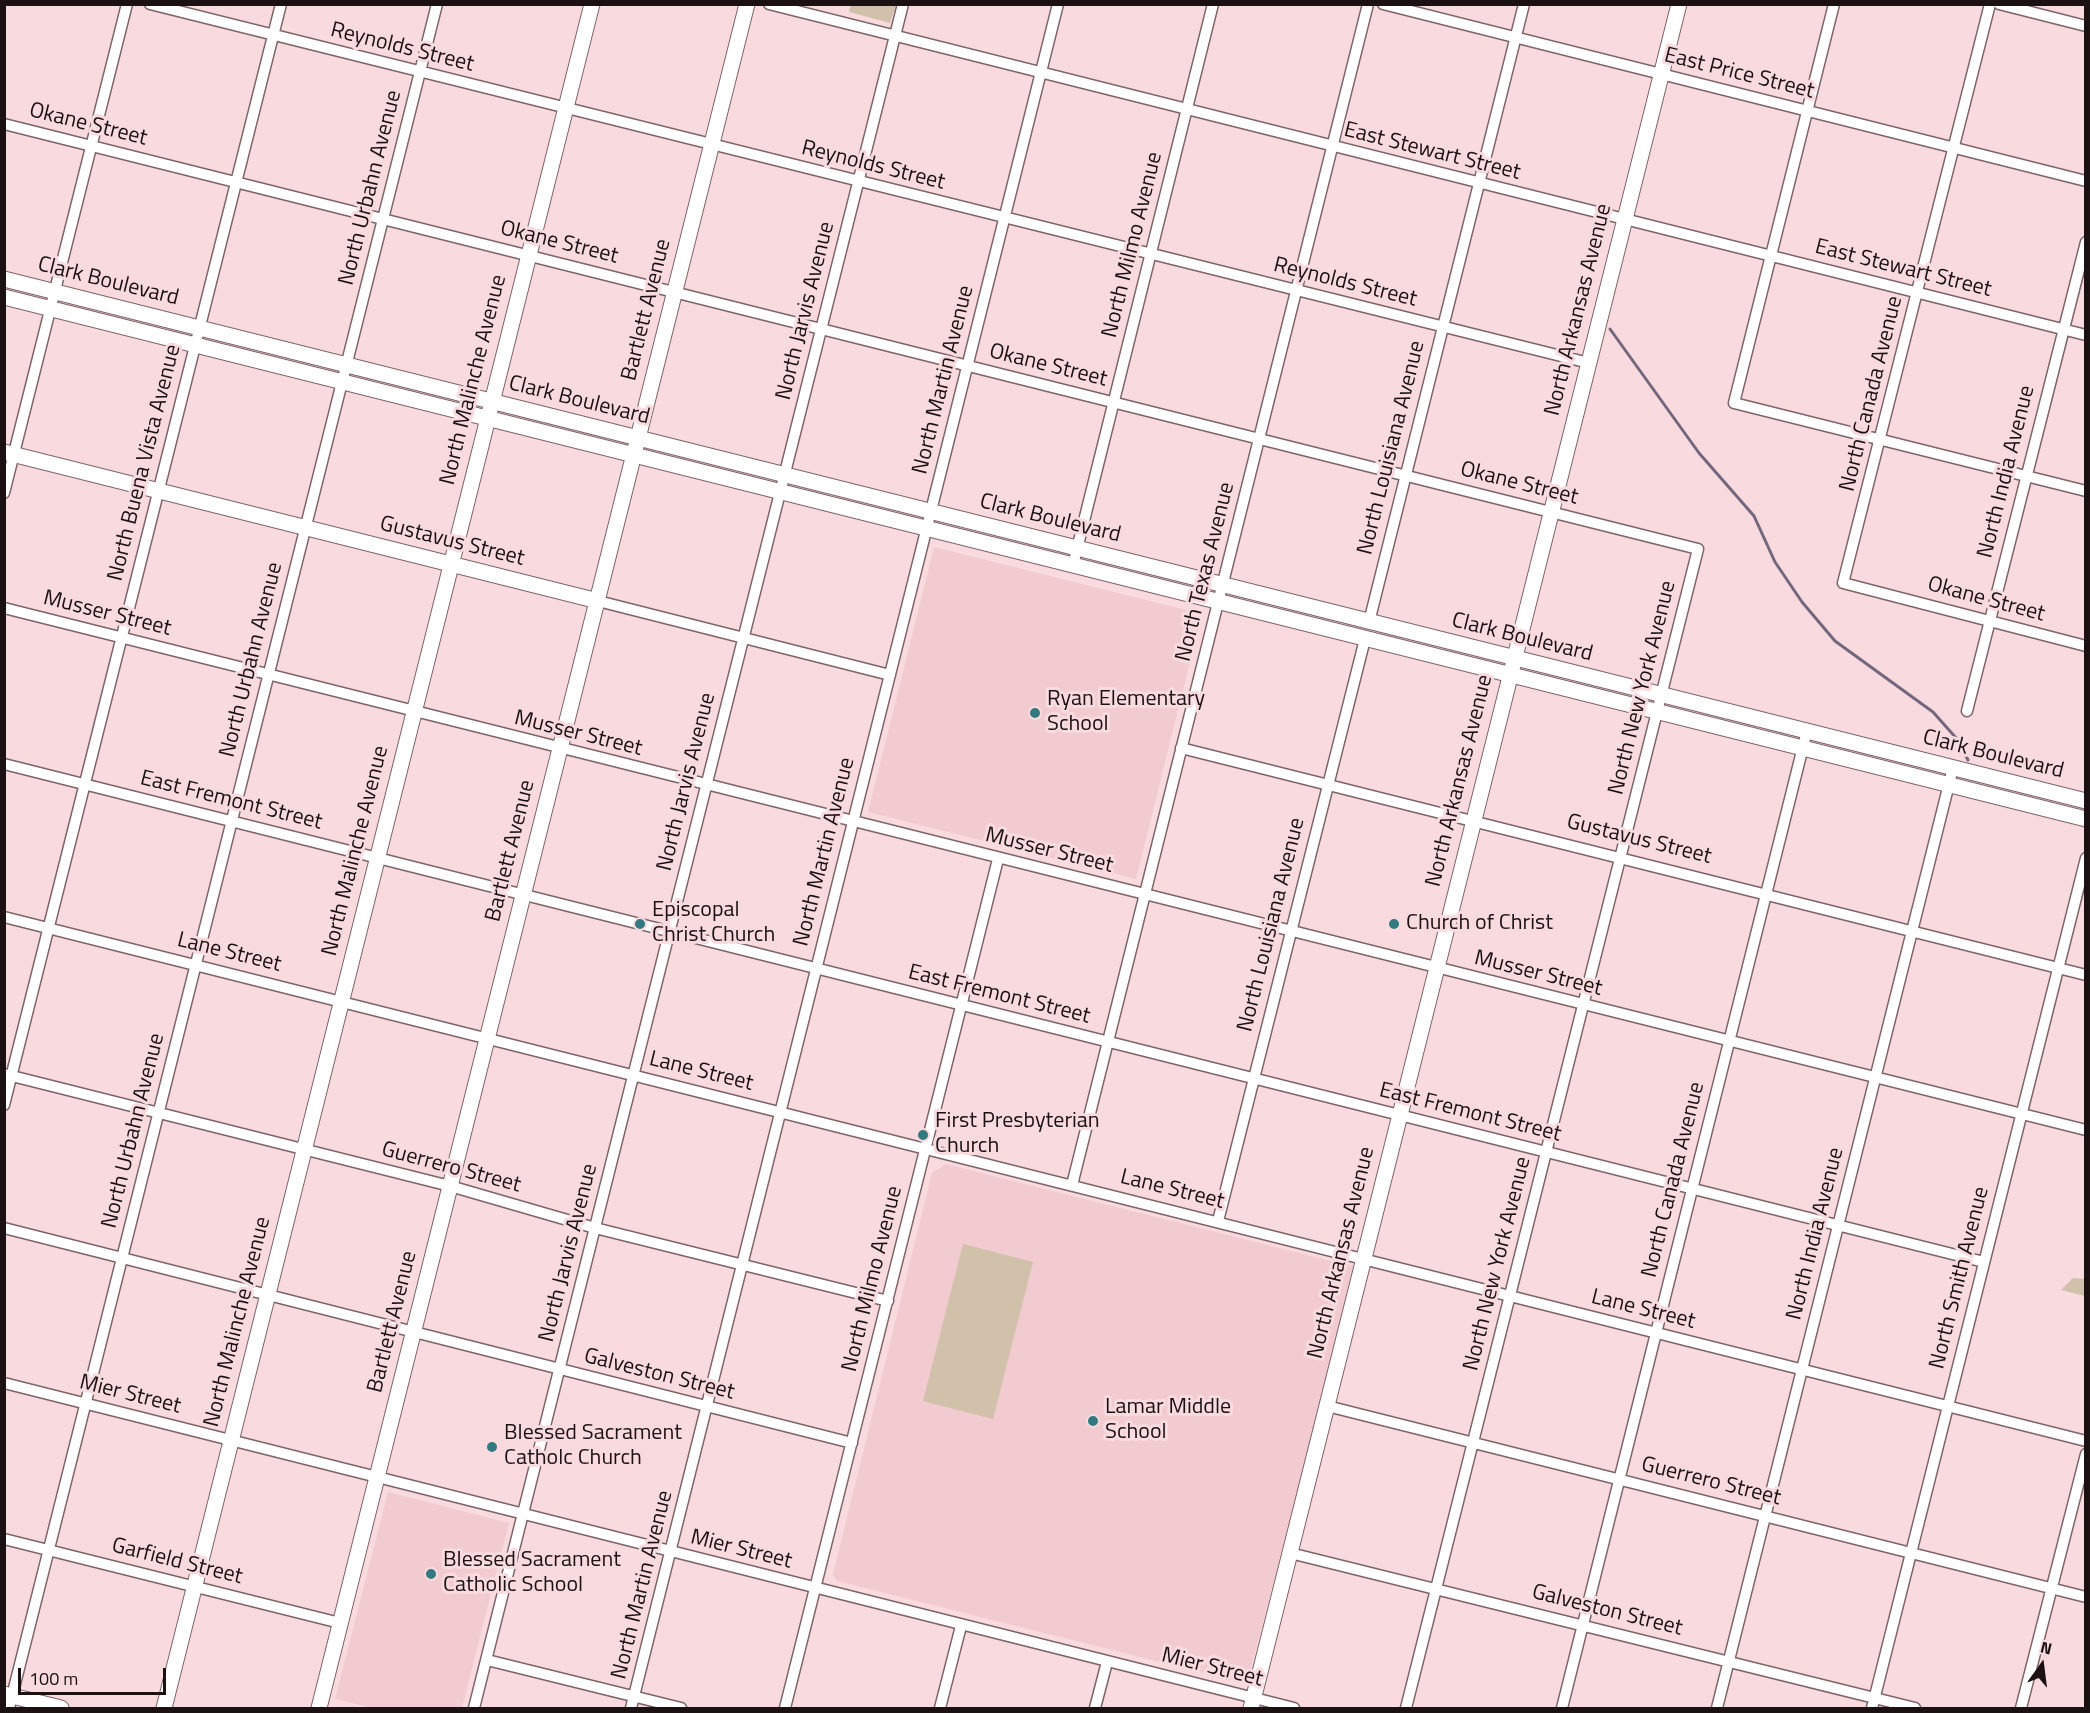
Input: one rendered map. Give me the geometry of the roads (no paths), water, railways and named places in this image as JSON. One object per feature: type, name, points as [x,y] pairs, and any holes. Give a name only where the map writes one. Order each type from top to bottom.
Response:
[{"type":"main road","name":"North Malinche Avenue","points":[[164,1708],[592,4]]},
{"type":"main road","name":"Bartlett Avenue","points":[[319,1708],[747,4]]},
{"type":"main road","name":"North Arkansas Avenue","points":[[1252,1703],[1679,4]]},
{"type":"main road","name":"Clark Boulevard","points":[[4,279],[2085,801]]},
{"type":"main road","name":"Clark Boulevard","points":[[4,297],[2085,819]]},
{"type":"main road","name":"Gustavus Street","points":[[9,453],[598,601]]},
{"type":"main road","points":[[8,1700],[61,1708]]},
{"type":"street","points":[[4,493],[9,453],[51,309],[127,4]]},
{"type":"street","name":"Reynolds Street","points":[[150,4],[1004,219],[1589,363]]},
{"type":"street","name":"North Buena Vista Avenue","points":[[4,1105],[8,1075],[49,928],[281,4]]},
{"type":"street","name":"North Urbahn Avenue","points":[[8,1700],[49,1550],[437,4]]},
{"type":"street","name":"East Stewart Street","points":[[769,4],[2085,335]]},
{"type":"street","name":"North Jarvis Avenue","points":[[474,1708],[903,4]]},
{"type":"street","name":"North Martin Avenue","points":[[632,1708],[1058,4]]},
{"type":"street","name":"North Milmo Avenue","points":[[1072,565],[1213,4]]},
{"type":"street","name":"North Texas Avenue","points":[[1072,1185],[1368,4]]},
{"type":"street","name":"East Price Street","points":[[1383,4],[2085,181]]},
{"type":"street","name":"North Louisiana Avenue","points":[[1369,622],[1524,4]]},
{"type":"street","points":[[1834,4],[1734,403],[2085,491]]},
{"type":"street","name":"North Canada Avenue","points":[[1843,583],[1990,4]]},
{"type":"street","points":[[1999,4],[2085,26]]},
{"type":"street","name":"Okane Street","points":[[4,124],[1698,549]]},
{"type":"street","name":"North India Avenue","points":[[1967,711],[2085,242]]},
{"type":"street","name":"North New York Avenue","points":[[1406,1708],[1698,549]]},
{"type":"street","name":"Okane Street","points":[[1843,583],[2085,646]]},
{"type":"street","name":"Gustavus Street","points":[[598,601],[890,675]]},
{"type":"street","name":"Musser Street","points":[[4,608],[414,713],[2085,1130]]},
{"type":"street","name":"North Louisiana Avenue","points":[[1218,1221],[1365,639]]},
{"type":"street","name":"North Canada Avenue","points":[[1562,1708],[1807,731]]},
{"type":"street","name":"Gustavus Street","points":[[1181,748],[2085,975]]},
{"type":"street","name":"East Fremont Street","points":[[4,764],[1984,1262]]},
{"type":"street","name":"North India Avenue","points":[[1717,1708],[1953,768]]},
{"type":"street","name":"North Smith Avenue","points":[[1873,1703],[2085,858]]},
{"type":"street","name":"North Milmo Avenue","points":[[785,1708],[998,859]]},
{"type":"street","name":"Lane Street","points":[[4,917],[2085,1441]]},
{"type":"street","name":"Guerrero Street","points":[[8,1075],[450,1186],[595,1228],[888,1301]]},
{"type":"street","name":"Galveston Street","points":[[4,1228],[414,1331],[560,1371],[852,1443]]},
{"type":"street","name":"Mier Street","points":[[4,1383],[1107,1662],[1252,1703],[1294,1708]]},
{"type":"street","name":"Guerrero Street","points":[[1327,1406],[2085,1597]]},
{"type":"street","points":[[2021,1708],[2085,1454]]},
{"type":"street","name":"Garfield Street","points":[[4,1539],[340,1623]]},
{"type":"street","name":"Galveston Street","points":[[1290,1552],[1729,1662],[1873,1703],[1915,1708]]},
{"type":"street","points":[[940,1708],[961,1626]]},
{"type":"street","points":[[487,1660],[681,1708]]},
{"type":"street","points":[[1095,1708],[1107,1662]]},
{"type":"waterway","points":[[1610,329],[1699,453],[1754,516],[1775,562],[1802,602],[1835,641],[1933,712],[1957,739],[1968,760]]},
{"type":"place","name":"Ryan Elementary School","points":[[1035,713]]},
{"type":"place","name":"Episcopal Christ Church","points":[[640,924]]},
{"type":"place","name":"Church of Christ","points":[[1394,924]]},
{"type":"place","name":"First Presbyterian Church","points":[[923,1135]]},
{"type":"place","name":"Lamar Middle School","points":[[1093,1421]]},
{"type":"place","name":"Blessed Sacrament Catholc Church","points":[[492,1447]]},
{"type":"place","name":"Blessed Sacrament Catholic School","points":[[431,1574]]}]
